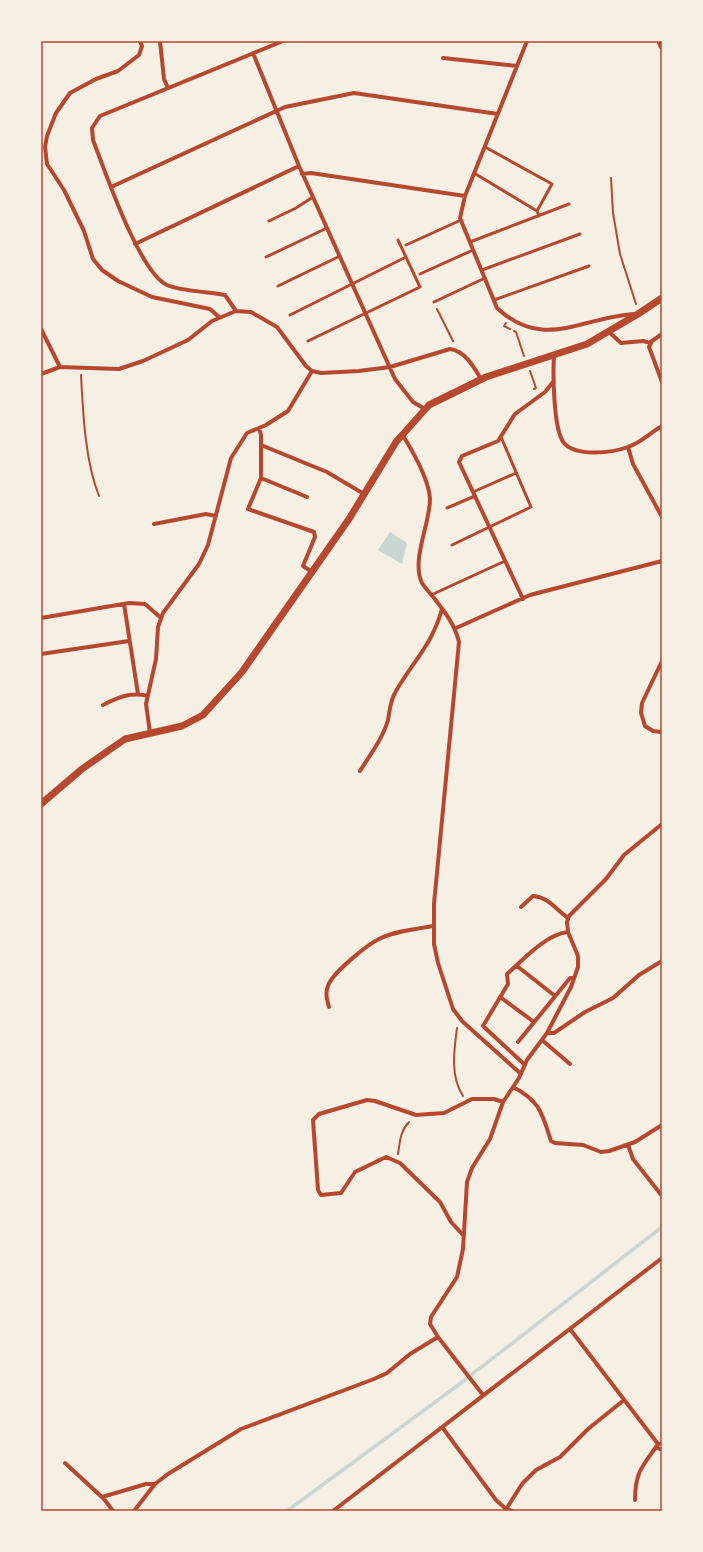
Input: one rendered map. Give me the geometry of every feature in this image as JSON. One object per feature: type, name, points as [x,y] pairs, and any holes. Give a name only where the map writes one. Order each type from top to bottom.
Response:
[{"type":"street","points":[[140,41],[142,46],[139,55],[118,71],[96,79],[70,93],[56,112],[47,136],[45,147],[47,164],[64,190],[84,231],[93,259],[102,270],[118,281],[152,297],[210,309],[218,318]]},
{"type":"street","points":[[160,41],[164,79],[168,88]]},
{"type":"street","points":[[236,311],[224,295],[168,286],[158,279],[129,233],[93,140],[92,128],[100,116],[284,41]]},
{"type":"street","points":[[527,41],[465,196],[461,220],[497,308],[508,318],[529,328],[555,330],[622,315],[640,313]]},
{"type":"street","points":[[660,41],[662,46]]},
{"type":"street","points":[[253,53],[302,174],[395,379],[413,402],[425,409]]},
{"type":"street","points":[[443,58],[516,66]]},
{"type":"street","points":[[111,187],[285,107],[354,94],[498,114]]},
{"type":"street","points":[[135,244],[299,166]]},
{"type":"street","points":[[302,174],[311,173],[465,196]]},
{"type":"street","points":[[41,804],[82,769],[125,739],[182,726],[203,715],[242,672],[312,572],[402,434],[429,405],[481,379],[587,344],[640,313],[662,298]]},
{"type":"street","points":[[41,374],[60,367],[119,369],[143,361],[188,340],[218,318],[236,311],[251,312],[277,327],[306,366],[312,371],[321,373],[344,372],[390,367],[441,352],[458,350],[477,372],[481,379]]},
{"type":"street","points":[[41,329],[60,367]]},
{"type":"street","points":[[609,332],[621,343],[643,341],[651,343]]},
{"type":"street","points":[[662,334],[658,335],[651,343],[650,352],[662,382]]},
{"type":"street","points":[[554,354],[553,382],[559,434],[564,443],[578,451],[603,453],[628,447],[662,426]]},
{"type":"street","points":[[150,733],[146,704],[156,659],[158,627],[163,613],[200,564],[208,545],[231,458],[247,433],[259,428],[288,411],[312,371]]},
{"type":"street","points":[[522,599],[459,462],[462,456],[498,441],[515,414],[545,392],[553,382]]},
{"type":"street","points":[[259,428],[261,445],[261,478],[248,510],[314,532],[315,537],[303,566],[312,572]]},
{"type":"street","points":[[402,434],[411,448],[425,480],[430,498],[419,566],[422,583],[456,628],[459,642],[433,926],[434,944],[438,963],[453,1009],[459,1017],[521,1074]]},
{"type":"street","points":[[261,445],[327,472],[364,494]]},
{"type":"street","points":[[628,447],[633,464],[662,517]]},
{"type":"street","points":[[261,478],[306,497]]},
{"type":"street","points":[[154,524],[206,514],[216,516]]},
{"type":"street","points":[[456,628],[522,599],[547,590],[662,561]]},
{"type":"street","points":[[41,618],[124,604],[145,604],[161,618]]},
{"type":"street","points":[[124,604],[138,694]]},
{"type":"street","points":[[360,771],[378,742],[388,720],[389,706],[396,691],[428,644],[438,624],[442,609]]},
{"type":"street","points":[[41,654],[129,641]]},
{"type":"street","points":[[662,661],[642,703],[641,713],[645,726],[653,731],[662,732]]},
{"type":"street","points":[[103,705],[118,697],[138,694],[148,696]]},
{"type":"street","points":[[483,1395],[438,1337],[430,1324],[431,1317],[458,1277],[463,1249],[467,1182],[472,1168],[490,1139],[503,1102],[525,1065],[547,1033],[574,978],[578,967],[578,956],[568,932],[568,918],[606,879],[624,855],[662,824]]},
{"type":"street","points":[[521,907],[533,896],[537,896],[549,900],[568,918]]},
{"type":"street","points":[[329,1007],[326,998],[328,985],[335,975],[369,946],[380,938],[433,926]]},
{"type":"street","points":[[525,1065],[483,1026],[508,984],[507,974],[551,937],[568,932]]},
{"type":"street","points":[[547,1033],[554,1033],[585,1012],[613,998],[639,975],[662,961]]},
{"type":"street","points":[[516,966],[555,996]]},
{"type":"street","points":[[518,1042],[570,978],[574,978]]},
{"type":"street","points":[[500,998],[534,1022]]},
{"type":"street","points":[[542,1040],[570,1064]]},
{"type":"street","points":[[513,1087],[522,1091],[540,1107],[551,1141],[555,1143],[583,1145],[601,1152],[609,1151],[628,1145],[662,1125]]},
{"type":"street","points":[[463,1235],[451,1222],[440,1202],[398,1161],[386,1158],[355,1172],[340,1193],[322,1195],[318,1190],[313,1120],[319,1114],[367,1100],[376,1101],[414,1115],[444,1113],[472,1099],[494,1099],[503,1102]]},
{"type":"street","points":[[628,1145],[633,1159],[662,1196]]},
{"type":"street","points":[[333,1511],[662,1258]]},
{"type":"street","points":[[570,1329],[662,1450]]},
{"type":"street","points":[[134,1511],[155,1484],[168,1474],[241,1429],[387,1373],[410,1354],[438,1337]]},
{"type":"street","points":[[506,1510],[522,1484],[536,1470],[560,1457],[588,1429],[624,1400]]},
{"type":"street","points":[[442,1427],[496,1500],[506,1510],[512,1511]]},
{"type":"street","points":[[635,1500],[635,1483],[641,1467],[659,1445]]},
{"type":"street","points":[[65,1463],[102,1497],[113,1511]]},
{"type":"street","points":[[102,1497],[146,1484],[155,1484]]},
{"type":"lane","points":[[485,147],[552,184],[537,211]]},
{"type":"lane","points":[[474,174],[537,211],[540,216]]},
{"type":"lane","points":[[270,221],[313,197]]},
{"type":"lane","points":[[470,242],[569,204]]},
{"type":"lane","points":[[406,245],[461,220]]},
{"type":"lane","points":[[266,257],[327,228]]},
{"type":"lane","points":[[482,270],[580,234]]},
{"type":"lane","points":[[308,341],[420,287],[398,240]]},
{"type":"lane","points":[[420,274],[473,250]]},
{"type":"lane","points":[[278,286],[340,256]]},
{"type":"lane","points":[[290,315],[406,257]]},
{"type":"lane","points":[[494,300],[589,266]]},
{"type":"lane","points":[[434,302],[485,278]]},
{"type":"lane","points":[[452,544],[531,507],[501,437]]},
{"type":"lane","points":[[447,508],[516,472]]},
{"type":"lane","points":[[431,595],[505,561]]},
{"type":"path","points":[[611,178],[613,213],[620,254],[634,302],[640,313]]},
{"type":"path","points":[[81,368],[84,423],[94,485],[99,496]]},
{"type":"path","points":[[459,1017],[454,1050],[455,1077],[460,1092],[466,1102]]},
{"type":"path","points":[[398,1161],[403,1127],[414,1115]]},
{"type":"shaded area","points":[[390,532],[407,543],[402,564],[378,550]]},
{"type":"waterway","points":[[287,1511],[457,1386],[662,1227]]}]
